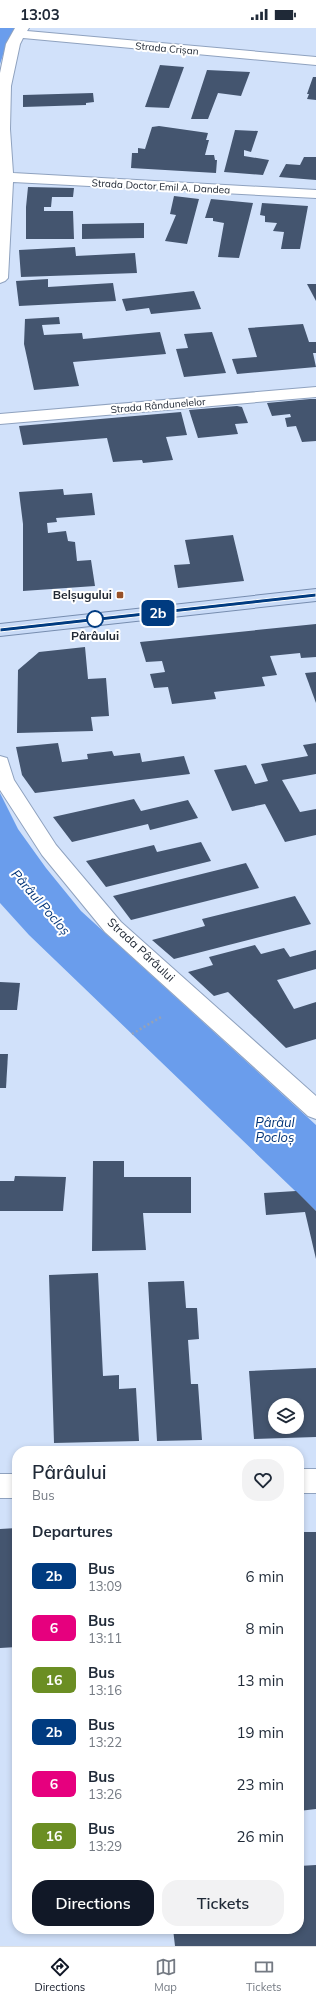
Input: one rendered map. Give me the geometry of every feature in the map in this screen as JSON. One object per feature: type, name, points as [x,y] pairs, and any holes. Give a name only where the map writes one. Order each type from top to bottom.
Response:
[{"type":"main road","points":[[0,630],[316,595]]},
{"type":"street","name":"Strada Crișan","points":[[20,31],[316,61]]},
{"type":"street","points":[[0,278],[5,177],[4,86],[8,60],[20,31]]},
{"type":"street","name":"Strada Doctor Emil A. Dandea","points":[[5,177],[316,194]]},
{"type":"street","name":"Strada Rândunelelor","points":[[0,419],[316,392]]},
{"type":"street","name":"Strada Pârâului","points":[[0,763],[4,780],[49,850],[113,927],[316,1110]]},
{"type":"street","points":[[304,1481],[316,1481]]},
{"type":"street","points":[[0,1486],[12,1486]]},
{"type":"water","points":[[0,28],[16,28],[5,49],[0,64]]},
{"type":"water","name":"Pârâul Pocloș","points":[[0,793],[18,829],[46,868],[81,911],[316,1125],[316,1211],[29,935],[0,903]]},
{"type":"building","points":[[160,65],[184,67],[169,108],[145,107]]},
{"type":"building","points":[[207,70],[250,72],[241,96],[218,93],[208,119],[191,119]]},
{"type":"building","points":[[313,77],[316,77],[316,100],[307,99],[309,94],[307,94]]},
{"type":"building","points":[[93,93],[94,102],[86,103],[86,105],[23,107],[23,95]]},
{"type":"building","points":[[159,126],[208,133],[206,140],[209,140],[205,155],[214,155],[215,160],[217,160],[216,173],[131,168],[132,153],[138,153],[138,148],[145,149],[152,127]]},
{"type":"building","points":[[235,130],[258,131],[251,152],[244,150],[244,156],[269,160],[263,175],[224,172]]},
{"type":"building","points":[[304,157],[316,157],[316,180],[279,177],[286,164],[300,165]]},
{"type":"building","points":[[28,187],[74,188],[73,197],[52,197],[51,207],[44,207],[44,211],[73,211],[74,239],[26,239],[26,207]]},
{"type":"building","points":[[174,196],[199,199],[187,244],[165,241],[176,215],[170,214]]},
{"type":"building","points":[[211,199],[253,203],[239,258],[218,257],[224,223],[213,221],[213,218],[205,218]]},
{"type":"building","points":[[262,203],[308,206],[300,249],[281,249],[284,232],[273,231],[277,223],[265,222],[265,216],[260,215]]},
{"type":"building","points":[[144,223],[144,238],[82,239],[82,224]]},
{"type":"building","points":[[75,247],[76,256],[135,253],[137,273],[21,277],[19,250]]},
{"type":"building","points":[[48,279],[48,287],[113,283],[116,301],[19,306],[16,281]]},
{"type":"building","points":[[307,284],[316,284],[316,301]]},
{"type":"building","points":[[194,291],[201,309],[151,314],[149,308],[126,311],[122,299]]},
{"type":"building","points":[[59,317],[60,324],[42,325],[44,335],[82,333],[83,339],[160,332],[166,354],[73,362],[79,386],[34,390],[24,344],[25,319]]},
{"type":"building","points":[[303,324],[309,342],[316,342],[316,353],[313,353],[316,367],[237,374],[232,359],[257,357],[248,328]]},
{"type":"building","points":[[212,332],[226,373],[184,377],[176,349],[188,348],[184,334]]},
{"type":"building","points":[[316,399],[316,441],[302,442],[296,426],[287,427],[285,418],[291,417],[290,414],[272,416],[267,403]]},
{"type":"building","points":[[237,406],[242,407],[248,423],[235,424],[238,434],[198,438],[189,410]]},
{"type":"building","points":[[181,412],[187,435],[166,437],[173,460],[143,463],[142,460],[113,462],[107,438],[23,445],[19,426]]},
{"type":"building","points":[[63,489],[64,495],[92,493],[95,515],[56,518],[57,522],[47,523],[48,533],[66,531],[68,541],[75,542],[77,561],[91,560],[95,586],[23,591],[23,524],[19,492]]},
{"type":"building","points":[[233,535],[244,581],[178,588],[174,565],[190,564],[185,540]]},
{"type":"building","points":[[316,624],[316,657],[301,658],[300,653],[270,656],[277,675],[262,677],[265,686],[214,692],[216,699],[172,704],[168,687],[154,688],[150,674],[165,672],[162,661],[146,662],[140,642]]},
{"type":"building","points":[[85,647],[88,679],[106,678],[109,716],[91,717],[93,731],[17,733],[18,670],[39,652]]},
{"type":"building","points":[[316,672],[316,703],[305,673]]},
{"type":"building","points":[[58,743],[62,762],[88,759],[87,754],[112,751],[114,756],[140,753],[142,762],[184,756],[190,774],[35,793],[22,775],[16,747]]},
{"type":"building","points":[[316,743],[316,774],[282,780],[300,812],[316,809],[316,835],[285,842],[265,804],[232,811],[214,770],[246,765],[255,784],[268,781],[261,764],[308,756],[303,745]]},
{"type":"building","points":[[134,799],[141,811],[188,800],[198,818],[150,830],[148,824],[72,842],[53,817]]},
{"type":"building","points":[[201,842],[211,861],[106,887],[86,861],[154,845],[157,852]]},
{"type":"building","points":[[246,863],[259,888],[131,920],[113,896]]},
{"type":"building","points":[[295,896],[311,924],[174,959],[152,940],[205,926],[202,919]]},
{"type":"building","points":[[255,945],[261,954],[284,948],[290,957],[316,950],[316,969],[277,980],[294,1009],[316,1002],[316,1039],[286,1048],[228,992],[214,996],[188,972],[213,965],[209,957]]},
{"type":"building","points":[[0,982],[20,983],[17,1010],[0,1010]]},
{"type":"building","points":[[0,1054],[8,1054],[6,1088],[0,1088]]},
{"type":"building","points":[[93,1161],[124,1161],[124,1177],[191,1177],[191,1213],[143,1213],[146,1250],[92,1251]]},
{"type":"building","points":[[15,1176],[66,1177],[63,1211],[0,1211],[0,1181],[14,1181]]},
{"type":"building","points":[[296,1191],[316,1211],[316,1259],[305,1212],[266,1215],[264,1193]]},
{"type":"building","points":[[98,1273],[103,1376],[119,1375],[119,1389],[136,1388],[139,1441],[54,1443],[49,1275]]},
{"type":"building","points":[[184,1281],[186,1308],[197,1308],[199,1339],[188,1340],[191,1384],[198,1384],[202,1440],[157,1441],[148,1282]]},
{"type":"building","points":[[316,1368],[316,1437],[254,1439],[249,1371]]},
{"type":"building","points":[[12,1528],[12,1647],[0,1648],[0,1529]]},
{"type":"building","points":[[304,1532],[316,1532],[316,1809],[304,1810]]},
{"type":"building","points":[[316,1865],[316,1946],[175,1946],[174,1934],[304,1934],[304,1866]]},
{"type":"bus line","name":"2b","points":[[0,630],[316,595]]},
{"type":"place","name":"Belșugului","points":[[120,595]]},
{"type":"place","name":"Pârâului","points":[[95,619]]}]
